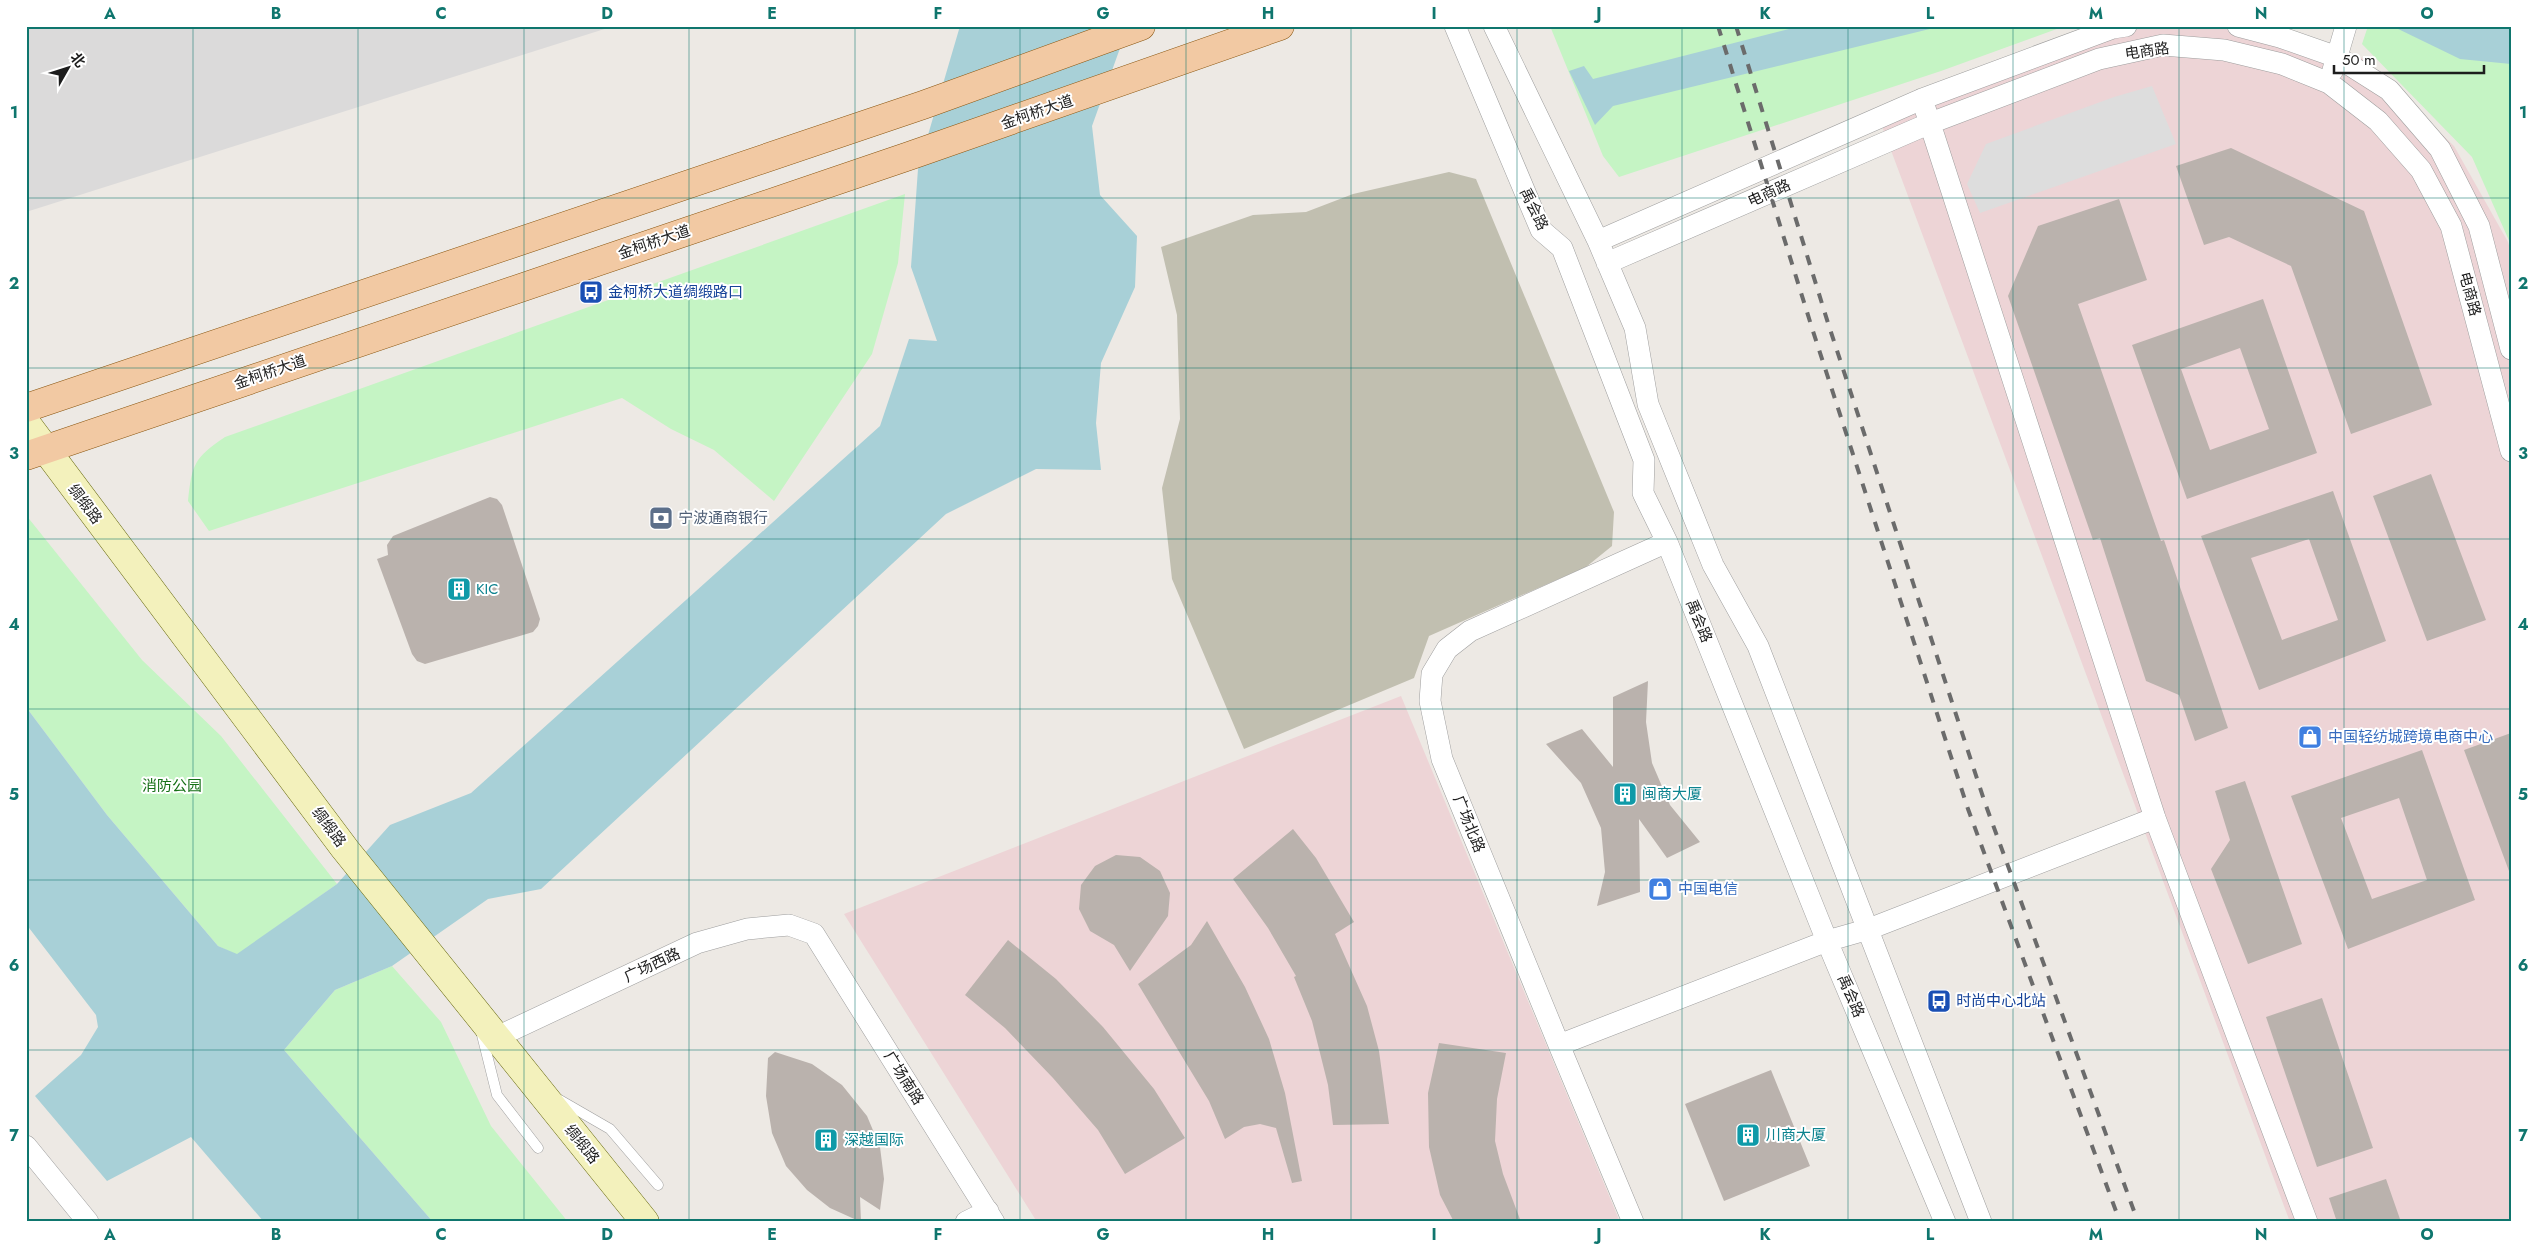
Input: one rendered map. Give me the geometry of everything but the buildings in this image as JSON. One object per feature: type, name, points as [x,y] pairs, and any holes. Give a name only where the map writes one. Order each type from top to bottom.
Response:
[{"type":"main road","points":[[26,408],[923,105],[1141,26]]},
{"type":"main road","name":"金柯桥大道","points":[[35,452],[909,156],[1280,26]]},
{"type":"street","name":"禹会路","points":[[1455,26],[1541,230],[1562,248],[1644,460],[1643,493],[1667,542],[1827,941],[1945,1222]]},
{"type":"street","points":[[1494,26],[1598,241],[1635,328],[1648,404],[1713,565],[1758,646],[1981,1222]]},
{"type":"street","name":"电商路","points":[[1598,241],[1922,100],[2113,28],[2126,26]]},
{"type":"street","name":"电商路","points":[[2238,26],[2280,37],[2337,57],[2389,90],[2440,149],[2478,226],[2511,349]]},
{"type":"street","points":[[2329,83],[2346,27]]},
{"type":"street","name":"电商路","points":[[1607,263],[1928,124],[2100,59],[2163,45],[2224,50],[2282,64],[2329,83],[2378,121],[2421,170],[2451,226],[2511,451]]},
{"type":"street","points":[[1922,100],[1928,124],[2155,818],[2307,1222]]},
{"type":"street","name":"绸缎路","points":[[26,423],[35,452],[345,849],[644,1222]]},
{"type":"street","name":"广场北路","points":[[1634,1222],[1442,759],[1430,701],[1432,674],[1447,650],[1470,631],[1667,542]]},
{"type":"street","points":[[1559,1045],[1827,941],[1868,929],[2155,818]]},
{"type":"street","name":"广场西路","points":[[497,1037],[697,943],[747,929],[789,925],[814,934]]},
{"type":"street","name":"广场南路","points":[[814,934],[991,1217]]},
{"type":"street","points":[[26,1146],[88,1222]]},
{"type":"street","points":[[966,1222],[991,1217]]},
{"type":"lane","points":[[476,1011],[498,1095],[538,1148]]},
{"type":"lane","points":[[536,1087],[610,1129],[658,1184]]},
{"type":"shaded area","points":[[26,26],[614,26],[26,212]]},
{"type":"shaded area","name":"中国轻纺城跨境电商中心","points":[[2137,26],[2238,26],[2276,30],[2361,57],[2454,146],[2508,242],[2511,252],[2511,1222],[2290,1222],[1876,110]]},
{"type":"shaded area","points":[[2152,86],[2176,144],[1980,213],[1967,184],[1986,144],[2114,97]]},
{"type":"shaded area","points":[[1449,172],[1476,179],[1614,512],[1612,546],[1586,567],[1429,636],[1414,678],[1244,749],[1172,579],[1162,488],[1180,419],[1177,315],[1161,247],[1253,215],[1306,212],[1353,194]]},
{"type":"shaded area","points":[[1401,696],[1620,1222],[1037,1222],[844,914]]},
{"type":"green space","points":[[1550,26],[2065,26],[1941,71],[1619,177],[1603,156]]},
{"type":"green space","points":[[2368,26],[2511,26],[2511,245],[2472,157],[2362,44]]},
{"type":"green space","points":[[905,194],[898,263],[872,354],[774,501],[714,450],[671,429],[622,398],[209,531],[188,501],[191,478],[196,463],[207,451],[225,437]]},
{"type":"green space","name":"消防公园","points":[[26,515],[142,660],[221,736],[337,884],[237,955],[218,946],[107,815],[26,707]]},
{"type":"green space","points":[[392,966],[441,1022],[491,1126],[568,1222],[433,1222],[284,1050],[335,990]]},
{"type":"water","points":[[960,26],[1128,26],[1092,126],[1100,195],[1137,236],[1135,287],[1101,363],[1096,423],[1101,470],[1036,469],[946,514],[541,889],[488,899],[392,966],[335,990],[284,1050],[433,1222],[264,1222],[191,1137],[107,1181],[35,1096],[81,1055],[98,1027],[96,1015],[26,924],[26,707],[107,815],[218,946],[237,954],[337,884],[390,825],[471,793],[880,426],[909,339],[937,341],[911,267],[918,169]]},
{"type":"water","points":[[1801,26],[1942,26],[1613,106],[1595,125],[1569,71],[1584,66],[1593,79]]},
{"type":"water","points":[[2392,26],[2511,26],[2511,64],[2460,59]]},
{"type":"railway","points":[[1718,26],[1812,328],[1968,809],[2120,1222]]},
{"type":"railway","points":[[1736,26],[1828,323],[1985,803],[2138,1222]]},
{"type":"place","name":"金柯桥大道绸缎路口","points":[[591,292]]},
{"type":"place","name":"宁波通商银行","points":[[661,518]]},
{"type":"place","name":"KIC","points":[[459,589]]},
{"type":"place","name":"中国轻纺城跨境电商中心","points":[[2310,737]]},
{"type":"place","name":"闽商大厦","points":[[1625,794]]},
{"type":"place","name":"中国电信","points":[[1660,889]]},
{"type":"place","name":"时尚中心北站","points":[[1939,1001]]},
{"type":"place","name":"川商大厦","points":[[1748,1135]]},
{"type":"place","name":"深越国际","points":[[826,1140]]}]
